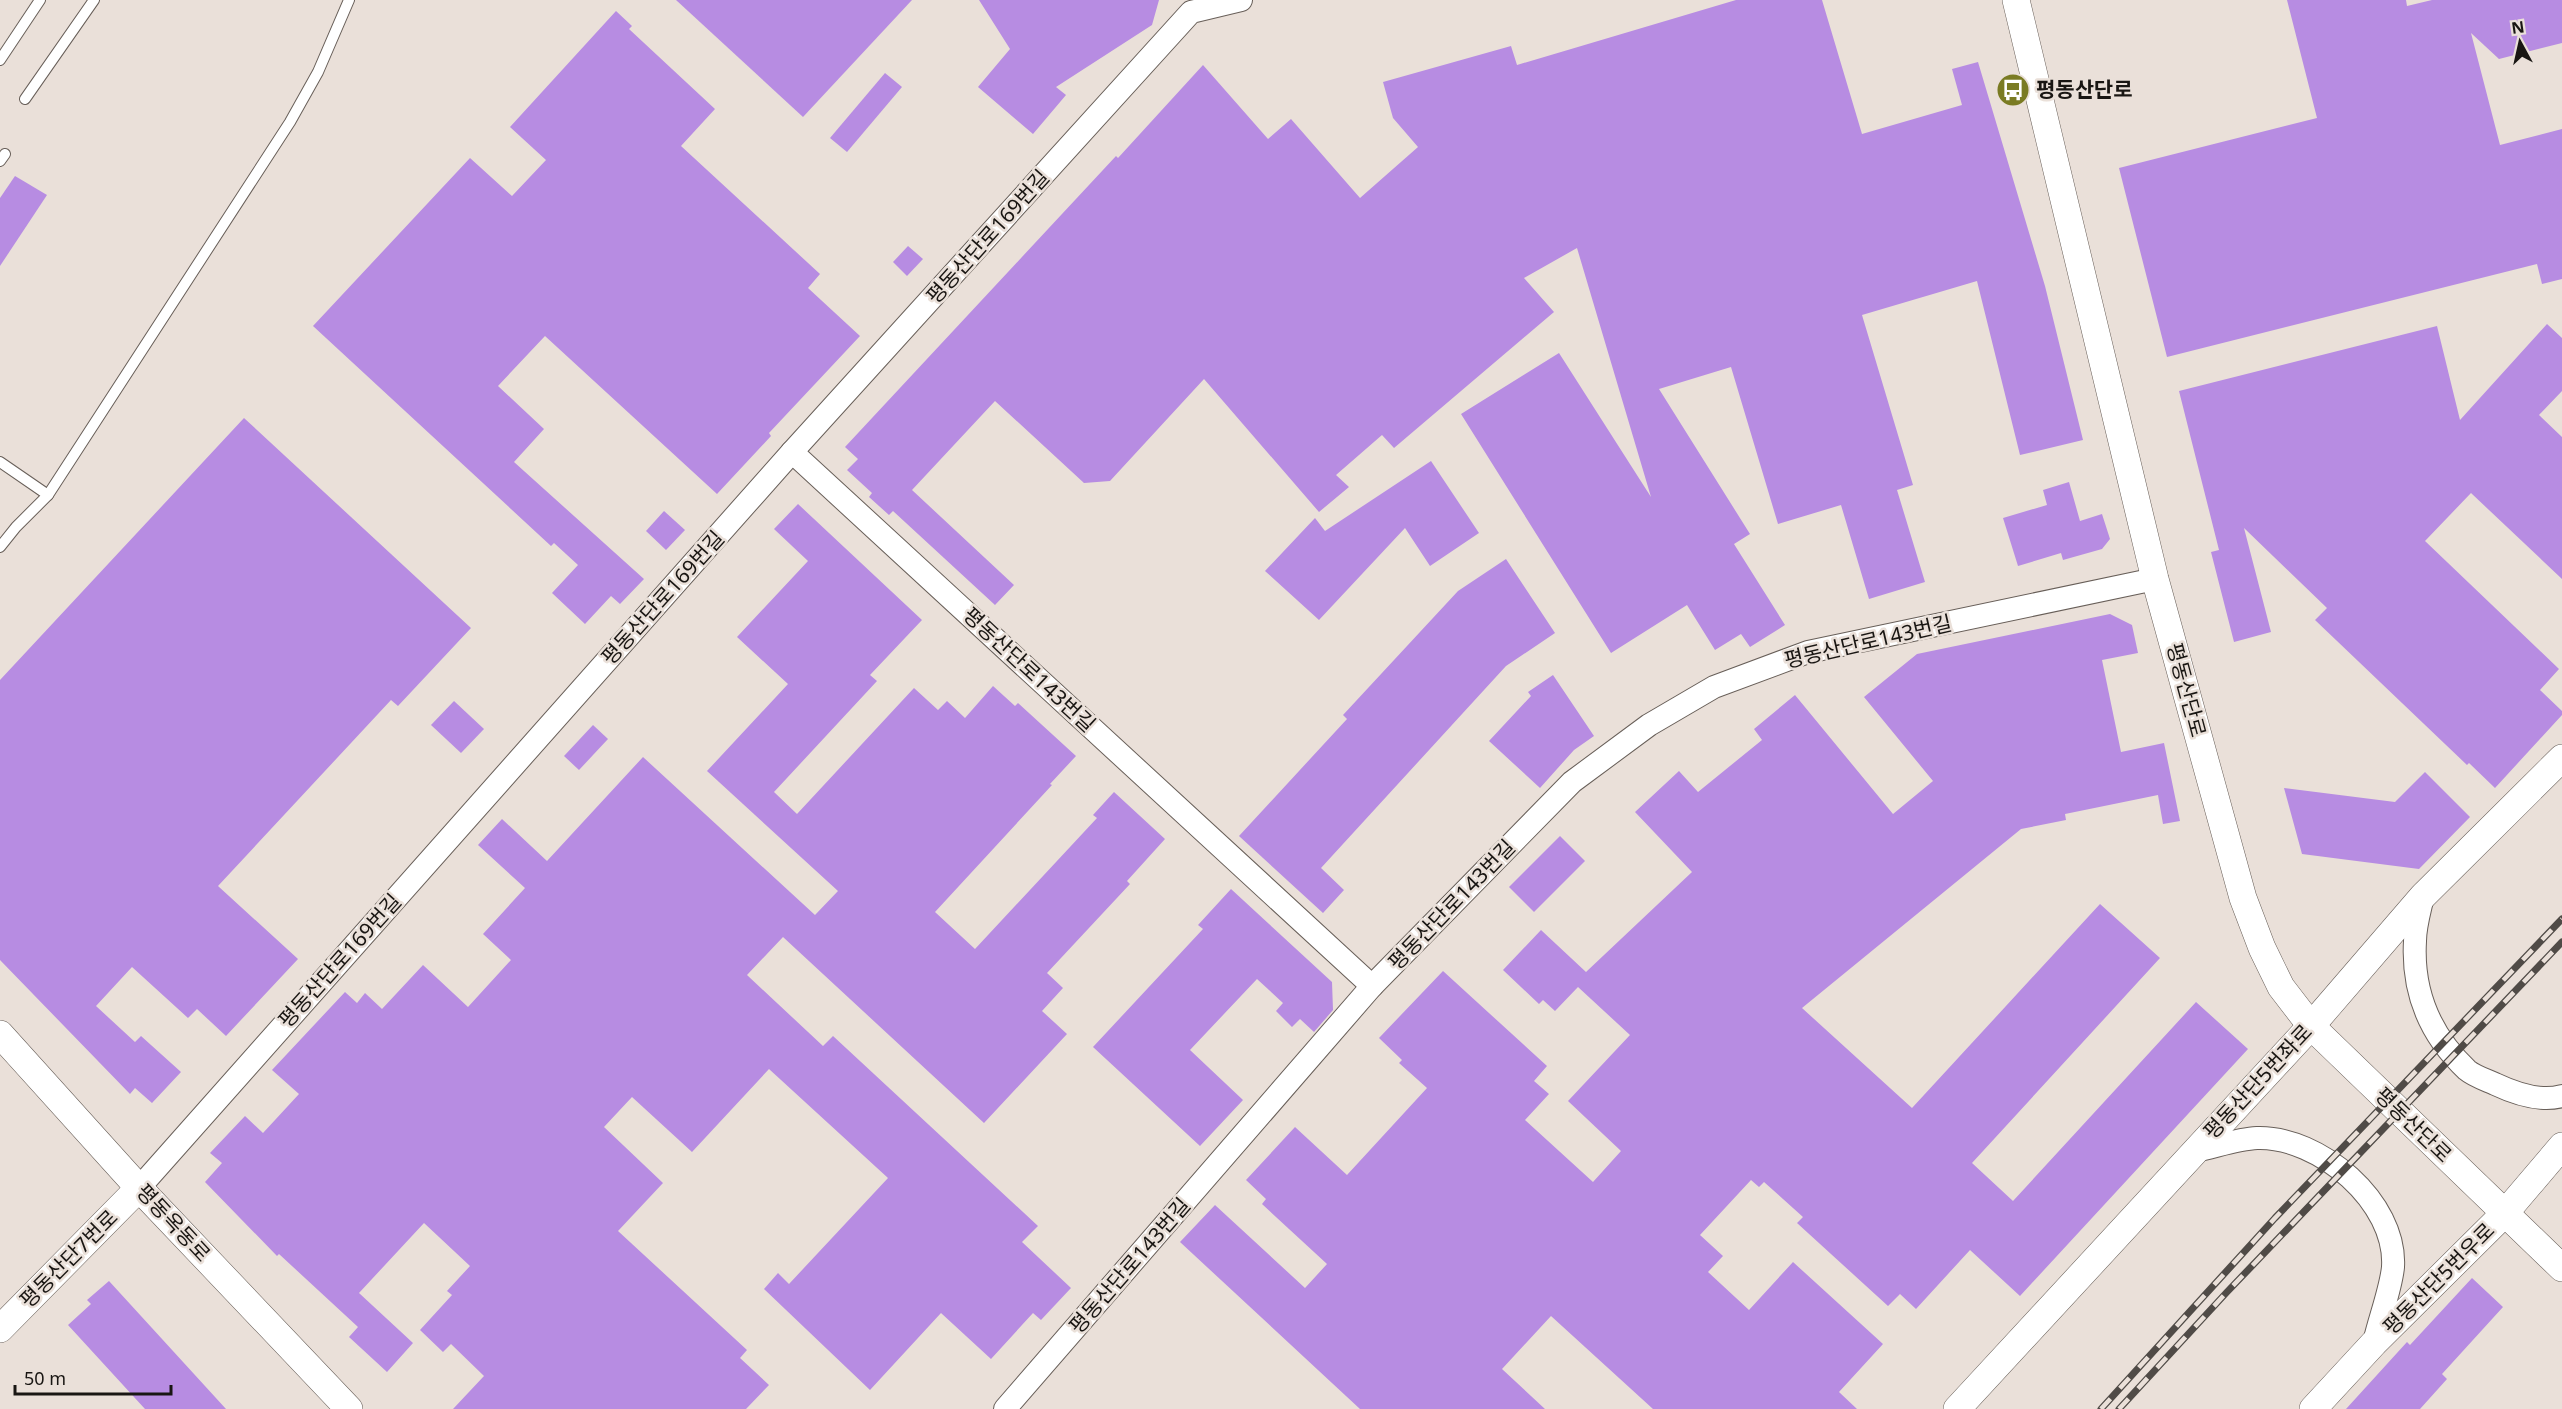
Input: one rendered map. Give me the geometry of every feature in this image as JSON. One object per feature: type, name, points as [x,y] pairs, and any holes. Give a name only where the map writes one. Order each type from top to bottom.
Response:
[{"type":"street","name":"평동산단로169번길","points":[[139,1188],[1190,6],[1241,0]]},
{"type":"street","name":"평동산단로","points":[[2016,0],[2155,579],[2243,898],[2262,948],[2281,987],[2312,1026],[2562,1268]]},
{"type":"street","name":"평동산단로143번길","points":[[792,452],[1372,986]]},
{"type":"street","name":"평동산단로143번길","points":[[1005,1409],[1372,986],[1572,782],[1648,725],[1714,687],[1808,652],[2155,579]]},
{"type":"street","name":"평동산단5번좌로","points":[[1957,1409],[2312,1026],[2423,896],[2562,758]]},
{"type":"street","points":[[2423,896],[2415,940],[2416,976],[2422,1007],[2438,1035],[2468,1071],[2515,1094],[2555,1098],[2562,1096]]},
{"type":"street","name":"평동옥동로","points":[[0,1034],[139,1188],[349,1409]]},
{"type":"street","points":[[2194,1151],[2257,1138],[2287,1142],[2318,1154],[2355,1182],[2373,1202],[2387,1230],[2393,1266],[2374,1342]]},
{"type":"street","name":"평동산단5번우로","points":[[2313,1409],[2374,1342],[2505,1213],[2562,1146]]},
{"type":"street","name":"평동산단7번로","points":[[0,1329],[139,1188]]},
{"type":"lane","points":[[0,60],[40,0]]},
{"type":"lane","points":[[26,99],[94,0]]},
{"type":"lane","points":[[0,547],[16,527],[48,495],[290,122],[318,72],[349,0]]},
{"type":"lane","points":[[0,462],[48,495]]},
{"type":"building","points":[[676,0],[912,0],[803,117]]},
{"type":"building","points":[[979,0],[1159,0],[1152,25],[1056,87],[1066,95],[1033,134],[978,87],[1010,49]]},
{"type":"building","points":[[1736,0],[1822,0],[1862,134],[1962,105],[1952,69],[1978,62],[2045,286],[2083,440],[2020,455],[1977,281],[1862,315],[1913,485],[1897,490],[1925,582],[1869,599],[1841,505],[1778,524],[1731,367],[1659,389],[1750,534],[1734,544],[1785,625],[1750,647],[1741,634],[1715,650],[1687,605],[1611,653],[1461,414],[1559,353],[1651,497],[1577,248],[1524,278],[1554,312],[1394,448],[1382,435],[1336,475],[1349,487],[1319,512],[1204,379],[1110,481],[1084,483],[995,401],[912,490],[1014,585],[995,605],[893,511],[889,515],[869,497],[872,493],[847,470],[858,459],[845,447],[1203,65],[1268,139],[1291,119],[1360,198],[1418,147],[1393,118],[1383,82],[1511,46],[1517,65]]},
{"type":"building","points":[[2287,0],[2406,0],[2407,6],[2432,0],[2562,0],[2562,43],[2499,59],[2471,33],[2500,145],[2562,129],[2562,279],[2542,284],[2537,264],[2167,357],[2119,168],[2317,118]]},
{"type":"building","points":[[616,11],[632,26],[629,29],[715,109],[681,146],[820,274],[808,288],[860,336],[769,433],[771,436],[717,494],[545,336],[498,386],[544,429],[514,462],[644,579],[620,604],[611,596],[585,624],[552,593],[578,565],[554,543],[551,546],[313,326],[470,158],[512,196],[546,160],[510,127]]},
{"type":"building","points":[[885,73],[902,87],[847,152],[830,138]]},
{"type":"building","points":[[15,176],[47,195],[0,266],[0,198]]},
{"type":"building","points":[[908,246],[923,259],[907,276],[893,262]]},
{"type":"building","points":[[2547,324],[2562,338],[2562,391],[2539,415],[2562,437],[2562,579],[2471,493],[2425,541],[2559,669],[2540,690],[2562,711],[2562,715],[2495,788],[2469,763],[2467,765],[2315,620],[2327,608],[2244,528],[2271,632],[2234,642],[2211,552],[2219,550],[2179,391],[2437,326],[2460,420]]},
{"type":"building","points":[[244,418],[471,628],[398,706],[391,700],[218,886],[298,959],[226,1036],[197,1009],[188,1018],[132,967],[96,1006],[135,1042],[141,1036],[181,1072],[152,1103],[135,1088],[130,1094],[0,960],[0,680]]},
{"type":"building","points":[[1431,461],[1479,533],[1430,566],[1405,528],[1319,620],[1265,571],[1315,518],[1325,531]]},
{"type":"building","points":[[2069,482],[2080,521],[2102,514],[2110,539],[2102,549],[2063,560],[2061,553],[2018,566],[2003,518],[2047,505],[2043,490]]},
{"type":"building","points":[[798,504],[922,620],[870,675],[877,681],[774,792],[797,814],[914,688],[938,710],[947,701],[965,718],[993,686],[1015,706],[1018,703],[1076,756],[935,912],[975,949],[1097,818],[1093,815],[1114,792],[1165,839],[1127,881],[1130,884],[1047,973],[1063,988],[1042,1011],[1067,1034],[984,1123],[783,937],[747,975],[823,1046],[833,1036],[1038,1226],[1022,1242],[1071,1288],[1041,1320],[1033,1313],[991,1359],[941,1313],[870,1390],[764,1289],[778,1273],[789,1284],[888,1178],[769,1069],[692,1152],[632,1097],[604,1127],[663,1183],[618,1231],[747,1350],[740,1358],[769,1385],[746,1409],[453,1409],[484,1376],[451,1344],[443,1352],[420,1330],[452,1295],[447,1291],[470,1266],[424,1223],[359,1293],[413,1343],[387,1372],[349,1337],[358,1327],[279,1254],[277,1256],[205,1182],[222,1163],[210,1153],[245,1116],[263,1133],[299,1094],[272,1070],[345,992],[357,1003],[365,993],[382,1009],[423,965],[468,1007],[511,960],[483,934],[525,888],[478,845],[502,819],[547,861],[643,757],[815,915],[838,891],[707,771],[788,684],[737,637],[808,561],[774,529]]},
{"type":"building","points":[[664,511],[685,530],[666,550],[646,531]]},
{"type":"building","points":[[1506,559],[1555,633],[1506,666],[1321,868],[1344,890],[1323,913],[1239,836],[1347,719],[1343,715],[1458,591]]},
{"type":"building","points":[[2110,614],[2132,625],[2138,653],[2102,660],[2121,752],[2164,743],[2180,821],[2163,824],[2158,795],[2065,814],[2066,820],[2021,829],[1802,1008],[1912,1108],[2100,904],[2160,958],[1972,1163],[2013,1201],[2196,1002],[2248,1049],[2020,1296],[1970,1250],[1916,1309],[1900,1294],[1888,1306],[1797,1223],[1803,1217],[1764,1182],[1759,1187],[1751,1180],[1700,1235],[1723,1256],[1708,1272],[1749,1310],[1793,1262],[1883,1344],[1839,1392],[1857,1409],[1653,1409],[1551,1316],[1502,1369],[1545,1409],[1360,1409],[1180,1242],[1215,1205],[1305,1288],[1327,1264],[1262,1204],[1266,1199],[1246,1180],[1295,1127],[1347,1175],[1427,1088],[1399,1063],[1402,1060],[1379,1038],[1443,971],[1547,1066],[1534,1081],[1549,1094],[1525,1120],[1593,1182],[1621,1151],[1568,1101],[1630,1035],[1578,987],[1555,1011],[1543,1000],[1539,1004],[1503,970],[1541,930],[1586,972],[1692,872],[1635,812],[1679,771],[1698,792],[1762,740],[1754,729],[1795,695],[1893,814],[1933,781],[1864,697],[1917,654]]},
{"type":"building","points":[[1553,675],[1594,736],[1574,750],[1540,788],[1489,741],[1531,696],[1528,692]]},
{"type":"building","points":[[454,701],[484,729],[461,753],[431,725]]},
{"type":"building","points":[[593,725],[608,739],[579,770],[564,756]]},
{"type":"building","points":[[2425,772],[2470,817],[2419,869],[2302,854],[2284,788],[2395,802]]},
{"type":"building","points":[[1560,836],[1585,861],[1534,912],[1509,887]]},
{"type":"building","points":[[1231,889],[1332,982],[1333,1010],[1314,1032],[1300,1019],[1292,1027],[1276,1011],[1283,1003],[1257,979],[1190,1050],[1243,1100],[1200,1146],[1093,1047],[1203,929],[1198,925]]},
{"type":"building","points":[[2472,1278],[2503,1307],[2442,1374],[2447,1379],[2420,1409],[2346,1409],[2407,1342],[2410,1345]]},
{"type":"building","points":[[109,1281],[226,1409],[145,1409],[68,1325],[91,1304],[87,1300]]},
{"type":"railway","points":[[2101,1409],[2275,1218],[2562,919]]},
{"type":"railway","points":[[2119,1409],[2227,1292],[2562,942]]},
{"type":"place","name":"평동산단로","points":[[2013,90]]}]
